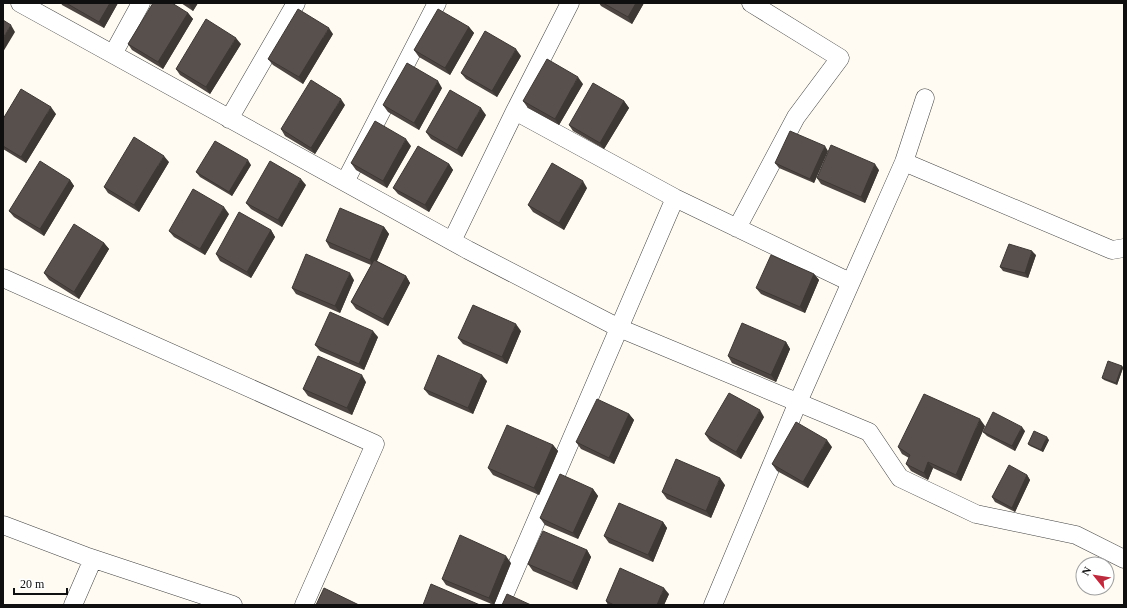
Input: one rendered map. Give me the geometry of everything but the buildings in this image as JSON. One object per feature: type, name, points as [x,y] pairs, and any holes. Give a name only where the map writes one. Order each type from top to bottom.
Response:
[{"type":"street","points":[[20,3],[452,241],[619,328],[869,432],[900,478],[976,514],[1076,535],[1124,559]]},
{"type":"street","points":[[113,54],[141,3]]},
{"type":"street","points":[[230,119],[296,3]]},
{"type":"street","points":[[345,182],[438,3]]},
{"type":"street","points":[[452,241],[515,111],[570,3]]},
{"type":"street","points":[[736,228],[796,117],[840,58],[751,3]]},
{"type":"street","points":[[713,605],[798,402],[904,162],[924,98]]},
{"type":"street","points":[[515,111],[675,198],[850,282]]},
{"type":"street","points":[[904,162],[1112,250],[1124,248]]},
{"type":"street","points":[[500,605],[675,198]]},
{"type":"street","points":[[3,278],[375,444],[304,605]]},
{"type":"street","points":[[3,525],[93,559],[233,605]]},
{"type":"street","points":[[73,605],[93,559]]}]
